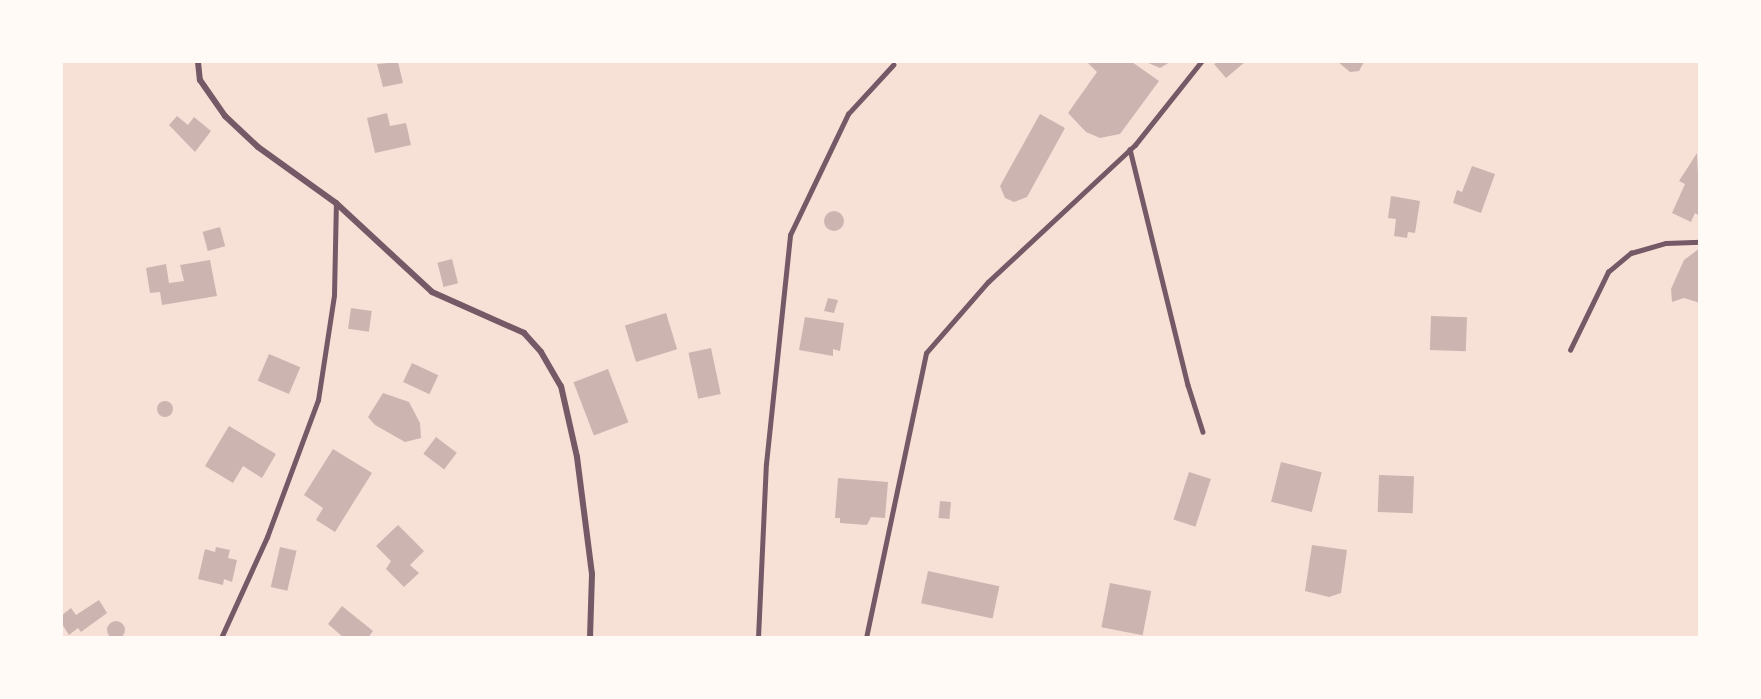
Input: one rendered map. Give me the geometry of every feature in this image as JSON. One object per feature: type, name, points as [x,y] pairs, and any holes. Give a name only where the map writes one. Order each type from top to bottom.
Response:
[{"type":"street","points":[[198,62],[200,80],[225,116],[258,147],[336,203],[432,292],[524,333],[541,352],[561,386],[578,457],[592,574],[590,638]]},
{"type":"lane","points":[[866,638],[926,353],[988,282],[1130,149],[1201,62]]},
{"type":"lane","points":[[758,638],[766,464],[790,235],[848,114],[893,65]]},
{"type":"lane","points":[[1130,149],[1188,385],[1203,432]]},
{"type":"lane","points":[[220,638],[267,537],[318,400],[334,295],[336,203]]},
{"type":"lane","points":[[1570,350],[1608,272],[1631,253],[1666,243],[1700,242]]},
{"type":"building","points":[[398,62],[403,83],[383,87],[377,64]]},
{"type":"building","points":[[1087,62],[1132,62],[1159,81],[1120,134],[1100,138],[1086,132],[1068,113],[1097,72]]},
{"type":"building","points":[[1146,62],[1170,62],[1160,68]]},
{"type":"building","points":[[1245,62],[1226,78],[1214,64]]},
{"type":"building","points":[[1338,62],[1364,62],[1359,71],[1350,72]]},
{"type":"building","points":[[387,113],[390,126],[406,123],[411,145],[375,153],[367,118]]},
{"type":"building","points":[[1040,114],[1065,128],[1027,197],[1014,202],[1005,198],[1000,186]]},
{"type":"building","points":[[177,116],[188,125],[194,117],[211,131],[195,152],[169,125]]},
{"type":"building","points":[[1697,153],[1700,216],[1695,213],[1691,222],[1672,213],[1685,184],[1679,181]]},
{"type":"building","points":[[1472,166],[1495,174],[1481,213],[1453,203],[1457,190],[1462,192]]},
{"type":"building","points":[[1391,196],[1420,201],[1415,233],[1408,232],[1407,238],[1394,236],[1396,219],[1388,218]]},
{"type":"building","points":[[834,211],[841,214],[844,221],[841,228],[834,231],[827,228],[824,221],[827,214]]},
{"type":"building","points":[[220,227],[225,246],[208,251],[203,232]]},
{"type":"building","points":[[1700,248],[1700,303],[1684,298],[1672,302],[1671,289],[1684,260]]},
{"type":"building","points":[[452,259],[458,283],[443,287],[437,263]]},
{"type":"building","points":[[210,260],[217,296],[162,305],[160,292],[150,293],[146,268],[166,264],[169,283],[184,281],[180,265]]},
{"type":"building","points":[[828,298],[838,300],[834,313],[824,311]]},
{"type":"building","points":[[351,308],[372,311],[369,332],[348,329]]},
{"type":"building","points":[[666,313],[677,349],[636,362],[625,326]]},
{"type":"building","points":[[1431,316],[1467,317],[1466,351],[1430,350]]},
{"type":"building","points":[[805,317],[844,323],[840,351],[833,349],[833,356],[799,350]]},
{"type":"building","points":[[711,348],[721,394],[698,399],[689,353]]},
{"type":"building","points":[[269,354],[300,367],[289,394],[258,381]]},
{"type":"building","points":[[412,363],[438,375],[429,394],[403,382]]},
{"type":"building","points":[[608,369],[628,422],[594,435],[573,382]]},
{"type":"building","points":[[383,393],[409,402],[420,423],[421,438],[405,442],[375,425],[368,417]]},
{"type":"building","points":[[162,401],[168,401],[173,409],[171,415],[162,417],[157,412],[157,406]]},
{"type":"building","points":[[229,426],[276,454],[262,478],[243,466],[233,483],[205,466]]},
{"type":"building","points":[[436,437],[457,453],[444,469],[423,454]]},
{"type":"building","points":[[333,449],[372,473],[335,532],[316,520],[323,508],[304,495]]},
{"type":"building","points":[[1281,462],[1322,472],[1312,512],[1271,502]]},
{"type":"building","points":[[1189,472],[1211,479],[1195,527],[1174,520]]},
{"type":"building","points":[[1379,475],[1414,476],[1413,513],[1378,512]]},
{"type":"building","points":[[838,478],[888,482],[885,518],[871,517],[867,525],[840,523],[840,518],[835,518]]},
{"type":"building","points":[[940,501],[951,502],[949,519],[939,518]]},
{"type":"building","points":[[398,525],[424,551],[410,565],[419,573],[404,587],[386,569],[391,561],[376,546]]},
{"type":"building","points":[[1312,545],[1347,550],[1341,593],[1329,597],[1305,591]]},
{"type":"building","points":[[216,547],[230,550],[228,558],[237,560],[232,582],[224,579],[223,585],[198,579],[205,549],[215,552]]},
{"type":"building","points":[[280,547],[297,551],[287,591],[271,587]]},
{"type":"building","points":[[928,571],[999,586],[993,618],[921,603]]},
{"type":"building","points":[[1110,583],[1151,591],[1143,635],[1101,627]]},
{"type":"building","points":[[99,600],[107,613],[81,632],[78,628],[69,635],[62,624],[62,615],[71,608],[76,615]]},
{"type":"building","points":[[342,606],[373,631],[368,638],[344,638],[328,624]]},
{"type":"building","points":[[116,621],[122,624],[125,630],[122,636],[116,639],[110,636],[107,630],[110,624]]}]
